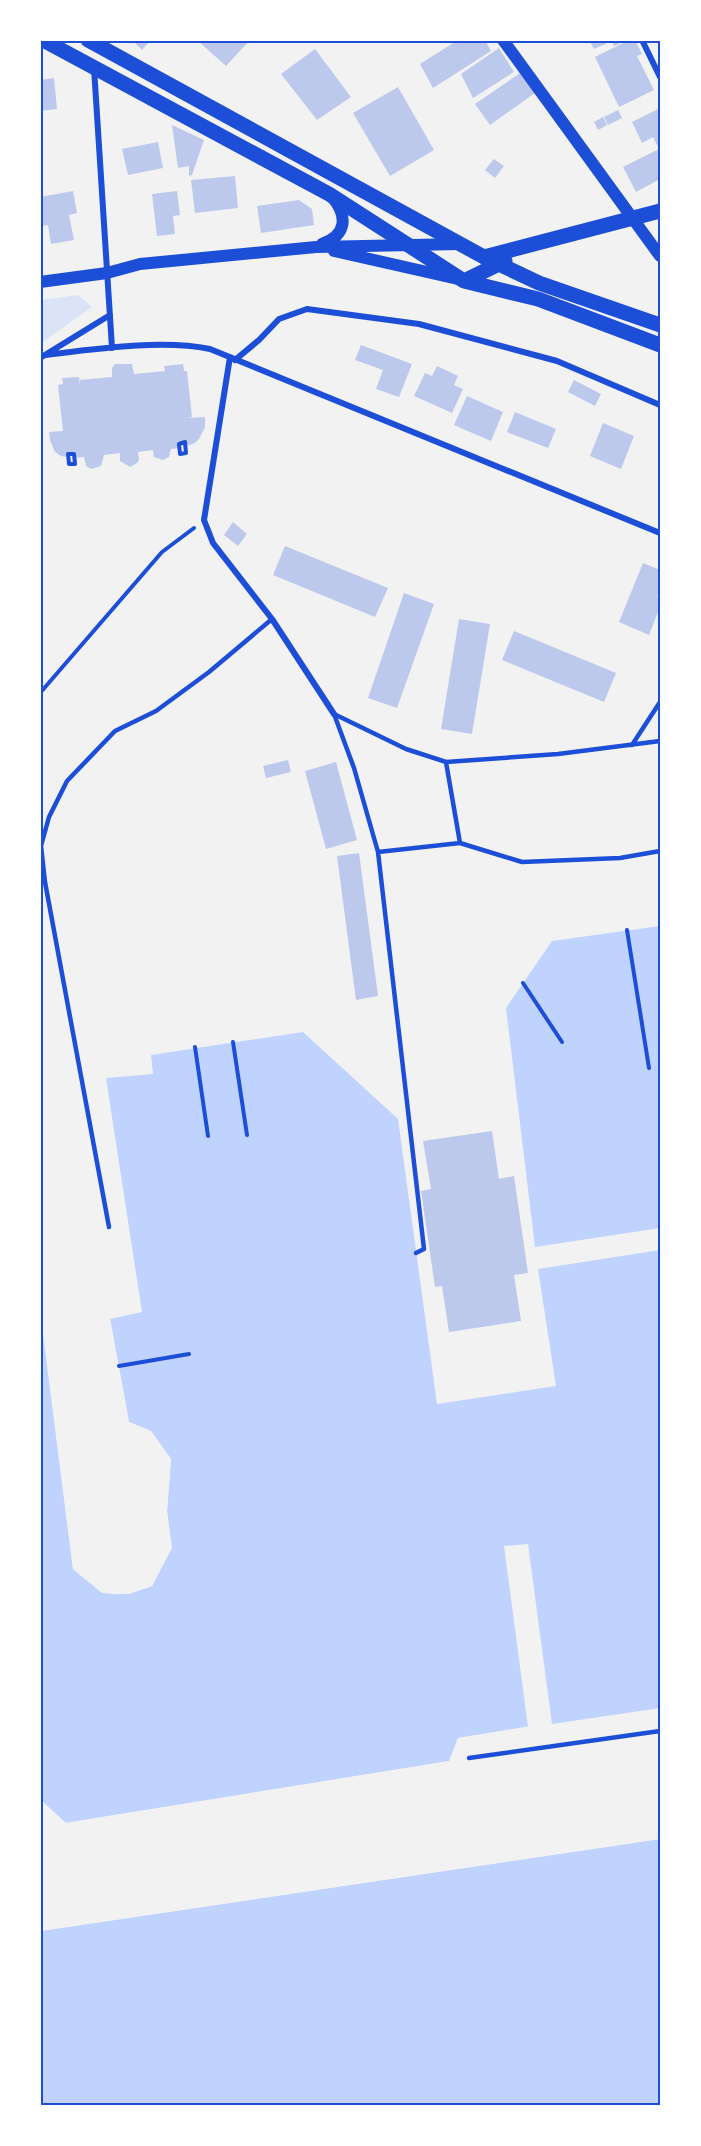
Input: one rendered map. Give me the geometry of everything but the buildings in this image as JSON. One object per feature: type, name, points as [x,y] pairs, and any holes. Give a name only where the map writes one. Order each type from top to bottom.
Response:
[{"type":"main road","points":[[43,40],[329,194],[464,281]]},
{"type":"main road","points":[[88,40],[500,265],[538,283],[660,325]]},
{"type":"main road","points":[[503,40],[660,255]]},
{"type":"main road","points":[[316,247],[335,238],[342,226],[341,211],[329,194]]},
{"type":"main road","points":[[484,257],[660,211]]},
{"type":"main road","points":[[40,282],[107,273],[140,264],[316,247],[460,243]]},
{"type":"main road","points":[[464,281],[500,265],[528,245]]},
{"type":"main road","points":[[316,247],[538,299],[660,345]]},
{"type":"street","points":[[642,40],[660,77]]},
{"type":"street","points":[[94,68],[112,348]]},
{"type":"street","points":[[334,714],[272,619],[213,543],[204,520],[233,359],[259,340],[279,319],[307,309],[419,324],[557,361],[660,405]]},
{"type":"street","points":[[43,356],[110,315]]},
{"type":"street","points":[[43,356],[112,348],[191,345],[210,350],[660,532]]},
{"type":"lane","points":[[109,1227],[45,882],[41,846],[49,817],[67,781],[115,731],[156,711],[209,672],[272,619]]},
{"type":"lane","points":[[632,745],[660,702]]},
{"type":"lane","points":[[334,714],[406,749],[446,762],[558,754],[660,741]]},
{"type":"lane","points":[[334,714],[354,768],[378,852],[424,1249],[416,1253]]},
{"type":"lane","points":[[446,762],[460,843]]},
{"type":"lane","points":[[378,852],[460,843],[522,862],[620,858],[660,851]]},
{"type":"lane","points":[[469,1758],[660,1731]]},
{"type":"path","points":[[40,693],[162,552],[204,520]]},
{"type":"path","points":[[627,930],[649,1068]]},
{"type":"path","points":[[523,983],[562,1042]]},
{"type":"path","points":[[233,1042],[247,1134]]},
{"type":"path","points":[[195,1047],[208,1136]]},
{"type":"path","points":[[119,1366],[189,1354]]},
{"type":"shaded area","points":[[78,295],[92,307],[41,343],[41,300]]},
{"type":"water","points":[[660,926],[660,1228],[535,1247],[506,1008],[552,941]]},
{"type":"water","points":[[303,1032],[398,1119],[437,1404],[556,1386],[538,1269],[660,1250],[660,1708],[552,1724],[528,1544],[504,1546],[528,1727],[458,1738],[450,1761],[65,1823],[40,1800],[40,1310],[73,1569],[93,1585],[109,1593],[138,1591],[152,1586],[171,1548],[167,1511],[171,1459],[151,1431],[129,1422],[110,1319],[142,1312],[106,1078],[153,1074],[151,1055]]},
{"type":"water","points":[[660,1839],[660,2105],[41,2105],[40,1931]]},
{"type":"pier","points":[[40,1307],[43,1309],[76,1568],[103,1590],[128,1591],[150,1584],[168,1547],[164,1511],[168,1460],[149,1434],[126,1424],[107,1320],[110,1319],[129,1422],[151,1431],[171,1459],[167,1511],[172,1548],[152,1586],[129,1594],[102,1593],[73,1569]]},
{"type":"pier","points":[[531,1726],[529,1730],[460,1741],[450,1764],[66,1826],[40,1804],[41,1800],[66,1823],[449,1761],[458,1738]]},
{"type":"pier","points":[[660,1836],[660,1839],[41,1931],[40,1928]]}]
